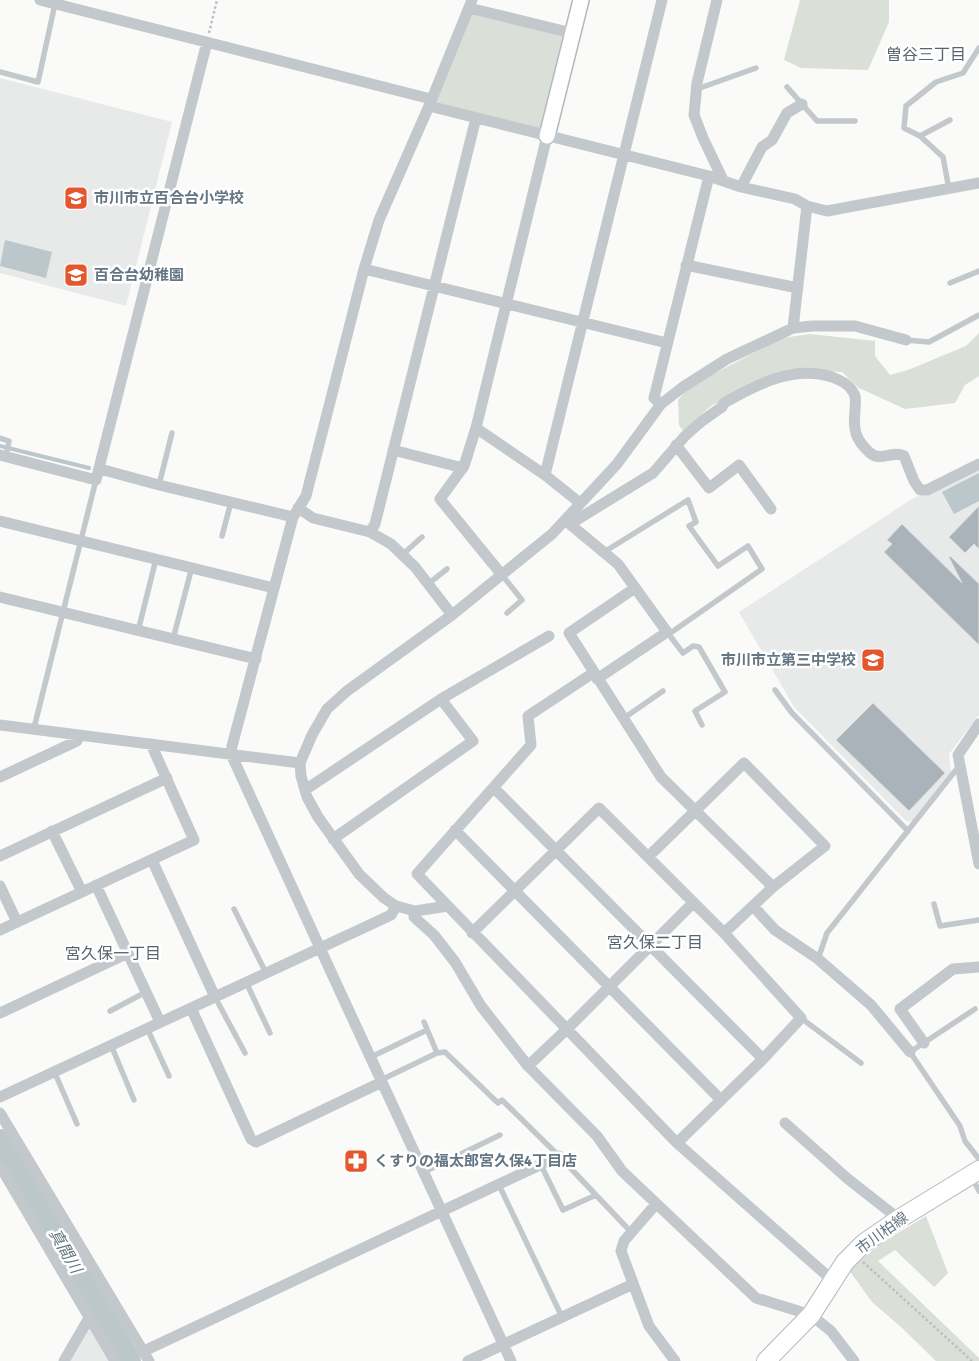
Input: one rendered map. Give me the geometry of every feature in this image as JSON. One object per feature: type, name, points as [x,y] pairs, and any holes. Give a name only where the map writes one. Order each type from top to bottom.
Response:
[{"type":"main road","name":"市川柏線","points":[[766,1361],[811,1315],[832,1280],[853,1253],[864,1243],[899,1219],[976,1179]]},
{"type":"street","points":[[40,0],[207,42],[430,103],[476,118],[709,176],[741,187],[795,199],[807,206],[827,211],[979,183]]},
{"type":"street","points":[[502,574],[440,500],[463,468],[476,428],[580,0]]},
{"type":"street","points":[[545,475],[662,0]]},
{"type":"street","points":[[718,0],[696,89],[694,115],[702,138],[723,180]]},
{"type":"street","points":[[511,1361],[371,1057],[319,950],[232,754],[232,746],[295,512],[306,496],[364,269],[379,220],[430,103],[470,4],[572,33]]},
{"type":"street","points":[[5,452],[96,480],[207,42]]},
{"type":"street","points":[[741,187],[762,147],[772,140],[787,113],[802,104]]},
{"type":"street","points":[[370,532],[375,524],[476,118]]},
{"type":"street","points":[[661,404],[654,398],[709,176]]},
{"type":"street","points":[[793,328],[807,206]]},
{"type":"street","points":[[686,265],[798,288]]},
{"type":"street","points":[[364,269],[667,343]]},
{"type":"street","points":[[567,522],[580,503],[617,464],[661,404],[683,387],[727,359],[793,328],[855,326],[906,340]]},
{"type":"street","points":[[448,906],[415,911],[396,906],[384,898],[359,874],[318,818],[305,790],[300,763],[312,735],[327,709],[346,691],[452,615],[567,522],[653,473],[676,445],[702,421],[730,400],[765,382],[805,372],[821,374],[846,384],[852,389],[856,399],[854,424],[857,438],[876,457],[900,454],[904,456],[914,481],[920,490],[926,490],[979,464]]},
{"type":"street","points":[[476,428],[545,475],[580,503]]},
{"type":"street","points":[[676,445],[709,488],[739,465],[771,509]]},
{"type":"street","points":[[393,450],[463,468]]},
{"type":"street","points":[[100,468],[159,485],[231,502],[295,512],[370,532],[391,544],[415,567],[452,615]]},
{"type":"street","points":[[0,521],[274,588]]},
{"type":"street","points":[[567,522],[618,564],[668,633],[528,716],[531,745],[417,874],[677,1143],[832,1280]]},
{"type":"street","points":[[635,588],[569,632],[595,676],[661,777],[773,887]]},
{"type":"street","points":[[0,597],[256,659]]},
{"type":"street","points":[[305,790],[441,699],[549,636]]},
{"type":"street","points":[[333,839],[473,741],[441,699]]},
{"type":"street","points":[[979,724],[958,755],[979,864]]},
{"type":"street","points":[[0,725],[300,763]]},
{"type":"street","points":[[0,777],[77,741],[79,736]]},
{"type":"street","points":[[0,930],[194,840],[151,744]]},
{"type":"street","points":[[648,857],[744,763],[825,846],[773,887],[724,933]]},
{"type":"street","points":[[0,856],[167,778]]},
{"type":"street","points":[[494,788],[763,1058]]},
{"type":"street","points":[[472,933],[599,808],[724,933],[801,1018],[677,1143]]},
{"type":"street","points":[[455,830],[721,1100]]},
{"type":"street","points":[[52,832],[82,892]]},
{"type":"street","points":[[152,860],[215,997]]},
{"type":"street","points":[[96,885],[160,1022]]},
{"type":"street","points":[[0,886],[17,922]]},
{"type":"street","points":[[528,1066],[693,903]]},
{"type":"street","points":[[0,1097],[391,916],[396,906]]},
{"type":"street","points":[[753,906],[775,930],[818,959],[871,1005],[910,1052]]},
{"type":"street","points":[[415,911],[414,917],[434,935],[455,962],[481,1006],[528,1066],[596,1136],[622,1171],[756,1298],[811,1315],[831,1331],[854,1361]]},
{"type":"street","points":[[0,1013],[128,953]]},
{"type":"street","points":[[924,1043],[900,1009],[953,969],[979,967]]},
{"type":"street","points":[[191,1008],[251,1140],[256,1142],[382,1081]]},
{"type":"street","points":[[0,1113],[147,1356],[559,1156]]},
{"type":"street","points":[[785,1123],[848,1179],[899,1219]]},
{"type":"street","points":[[0,1166],[115,1361]]},
{"type":"street","points":[[656,1204],[624,1241],[621,1251],[649,1326],[675,1361]]},
{"type":"street","points":[[468,1361],[633,1284]]},
{"type":"street","points":[[64,1361],[89,1318]]},
{"type":"lane","points":[[0,72],[38,82],[55,4]]},
{"type":"lane","points":[[949,189],[943,157],[920,136],[904,128],[906,106],[936,82],[963,73],[979,48]]},
{"type":"lane","points":[[696,89],[756,68]]},
{"type":"lane","points":[[786,87],[817,121],[856,121]]},
{"type":"lane","points":[[920,136],[950,120]]},
{"type":"lane","points":[[950,283],[979,271]]},
{"type":"lane","points":[[906,340],[929,342],[979,314]]},
{"type":"lane","points":[[159,485],[172,433]]},
{"type":"lane","points":[[0,438],[9,441],[5,452]]},
{"type":"lane","points":[[34,728],[96,480]]},
{"type":"lane","points":[[604,552],[688,500],[696,522],[689,526],[718,566],[748,546],[762,569],[668,633],[683,653],[693,646],[699,647],[725,692],[695,710],[702,725]]},
{"type":"lane","points":[[222,536],[231,502]]},
{"type":"lane","points":[[402,554],[422,537]]},
{"type":"lane","points":[[138,630],[156,559]]},
{"type":"lane","points":[[173,639],[192,568]]},
{"type":"lane","points":[[428,584],[447,569]]},
{"type":"lane","points":[[502,574],[522,600],[507,613]]},
{"type":"lane","points":[[774,690],[792,714],[908,831]]},
{"type":"lane","points":[[624,718],[663,691]]},
{"type":"lane","points":[[818,959],[827,933],[960,766]]},
{"type":"lane","points":[[934,904],[940,926],[979,920]]},
{"type":"lane","points":[[234,909],[266,973]]},
{"type":"lane","points":[[246,982],[270,1033]]},
{"type":"lane","points":[[110,1011],[146,992]]},
{"type":"lane","points":[[215,997],[245,1053]]},
{"type":"lane","points":[[975,1009],[910,1052],[960,1126],[965,1141],[979,1159]]},
{"type":"lane","points":[[801,1018],[861,1063]]},
{"type":"lane","points":[[424,1022],[437,1053]]},
{"type":"lane","points":[[147,1028],[169,1076]]},
{"type":"lane","points":[[371,1057],[427,1030]]},
{"type":"lane","points":[[111,1045],[134,1100]]},
{"type":"lane","points":[[382,1081],[437,1053],[445,1052],[498,1103],[502,1100],[632,1232]]},
{"type":"lane","points":[[54,1072],[77,1124]]},
{"type":"lane","points":[[424,1172],[500,1136]]},
{"type":"lane","points":[[542,1165],[563,1210],[596,1195]]},
{"type":"lane","points":[[500,1185],[562,1317]]},
{"type":"path","points":[[207,42],[217,0]]},
{"type":"path","points":[[853,1253],[972,1361]]},
{"type":"shaded area","points":[[800,0],[889,0],[889,22],[868,70],[801,68],[784,60]]},
{"type":"shaded area","points":[[469,8],[572,33],[547,136],[429,106]]},
{"type":"shaded area","name":"市川市立百合台小学校","points":[[0,78],[172,122],[126,306],[0,273]]},
{"type":"shaded area","points":[[5,240],[52,252],[46,278],[0,266]]},
{"type":"shaded area","points":[[979,333],[979,376],[965,385],[955,403],[905,409],[859,388],[842,372],[789,369],[711,406],[683,431],[679,425],[678,400],[689,387],[782,338],[810,334],[875,341],[875,356],[890,375],[908,370],[966,346]]},
{"type":"shaded area","name":"市川市立第三中学校","points":[[979,468],[979,715],[949,754],[951,772],[913,822],[906,821],[794,707],[739,612],[915,497],[927,495]]},
{"type":"shaded area","points":[[979,473],[979,501],[954,514],[942,492]]},
{"type":"shaded area","points":[[926,1216],[948,1273],[934,1287],[895,1250],[878,1261],[979,1358],[979,1361],[936,1361],[872,1302],[849,1270],[880,1244]]},
{"type":"shaded area","points":[[90,1326],[110,1361],[68,1361]]},
{"type":"building","points":[[979,506],[979,549],[974,544],[965,553],[949,537]]},
{"type":"building","points":[[902,524],[962,583],[950,556],[979,584],[979,645],[884,552],[892,544],[887,540]]},
{"type":"building","points":[[873,703],[945,773],[909,811],[836,740]]},
{"type":"waterway","points":[[0,446],[89,468]]},
{"type":"waterway","name":"真間川","points":[[0,1140],[130,1361]]},
{"type":"place","name":"市川市立百合台小学校","points":[[76,198]]},
{"type":"place","name":"百合台幼稚園","points":[[76,275]]},
{"type":"place","name":"市川市立第三中学校","points":[[873,660]]},
{"type":"place","name":"くすりの福太郎宮久保4丁目店","points":[[356,1161]]},
{"type":"district","name":"曽谷三丁目","points":[[926,55]]},
{"type":"district","name":"宮久保二丁目","points":[[655,943]]},
{"type":"district","name":"宮久保一丁目","points":[[113,954]]}]
